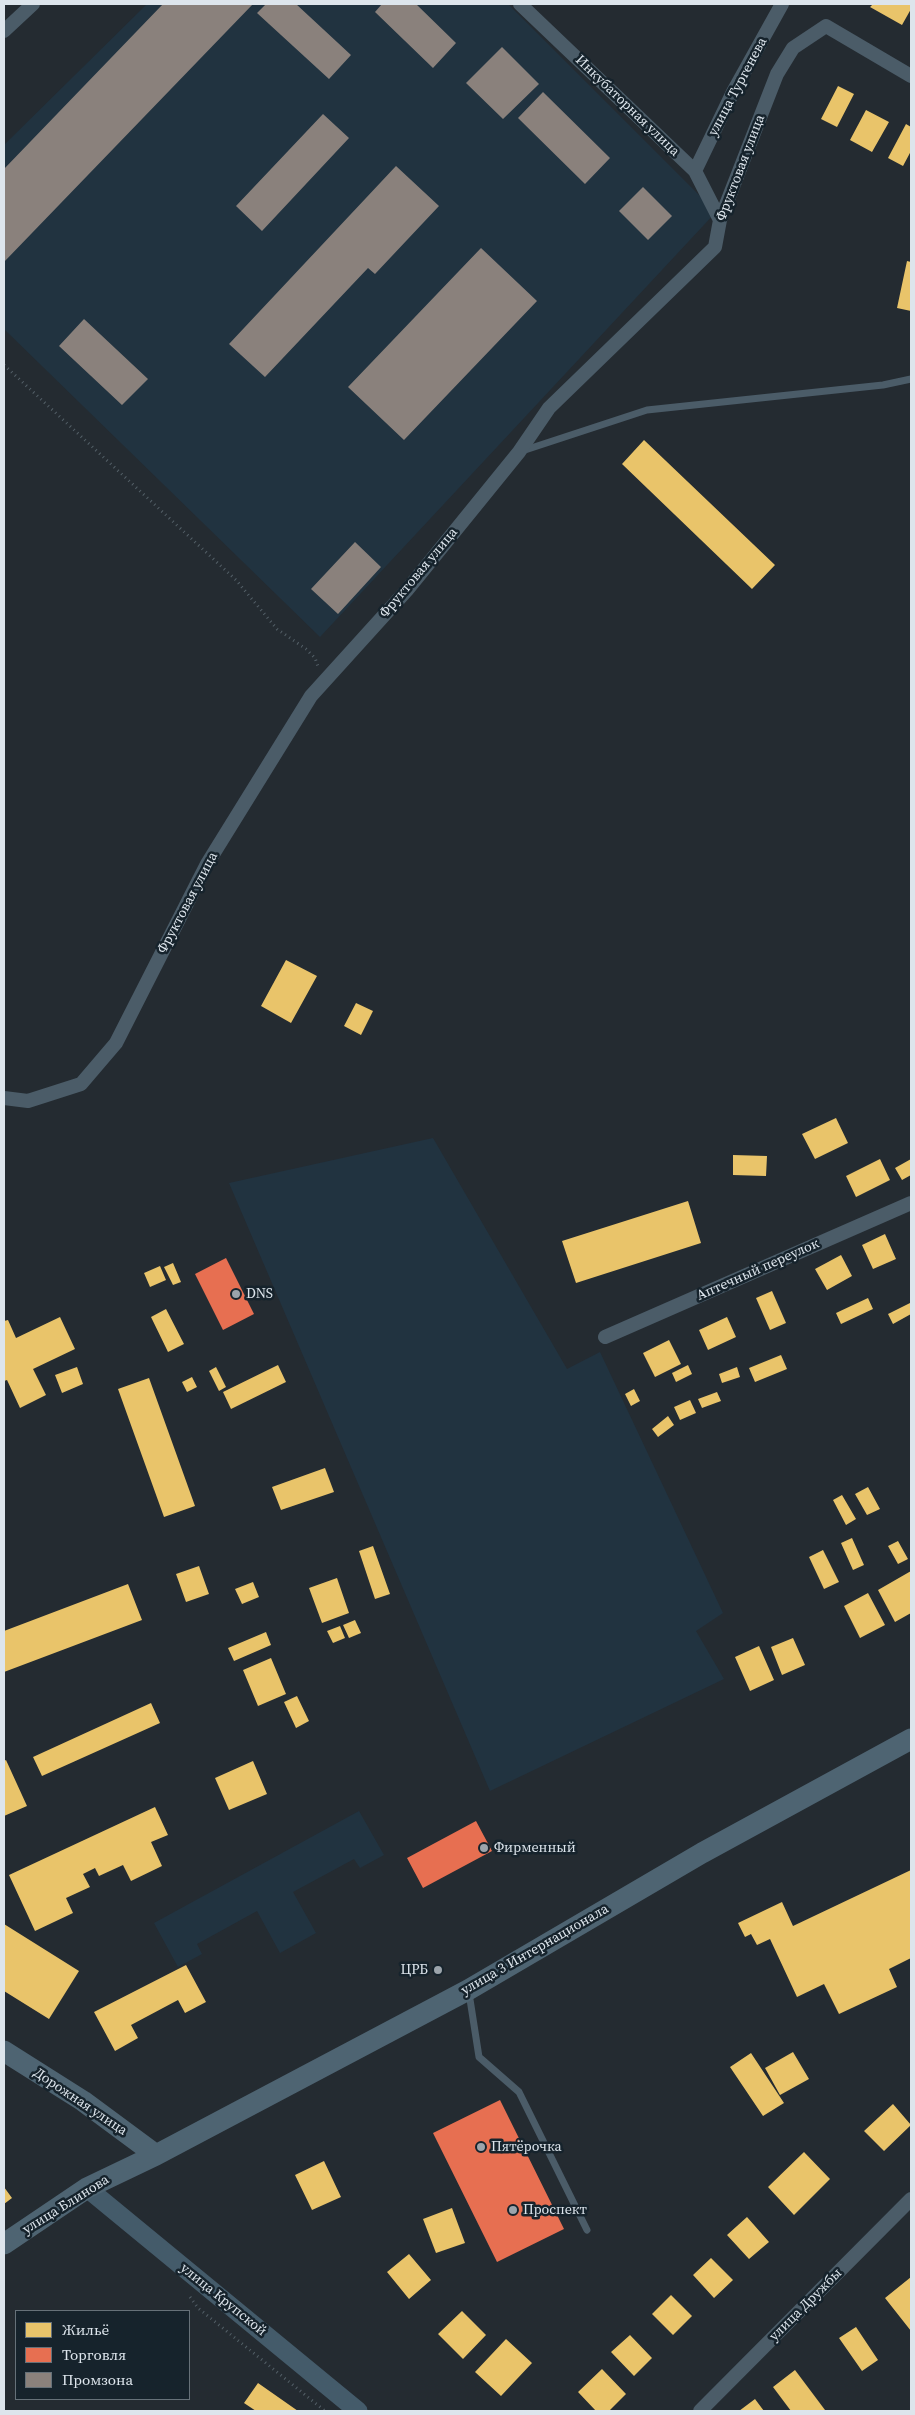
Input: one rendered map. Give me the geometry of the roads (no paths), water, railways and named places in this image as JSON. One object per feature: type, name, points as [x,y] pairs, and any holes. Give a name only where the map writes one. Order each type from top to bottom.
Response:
[{"type":"main road","name":"улица 3 Интернационала","points":[[156,2155],[468,1990],[702,1853],[911,1739]]},
{"type":"main road","name":"Дорожная улица","points":[[4,2051],[83,2101],[156,2155]]},
{"type":"main road","name":"улица Блинова","points":[[4,2244],[87,2188],[156,2155]]},
{"type":"main road","name":"улица Крупской","points":[[87,2188],[358,2411]]},
{"type":"street","points":[[4,31],[33,4]]},
{"type":"street","name":"Инкубаторная улица","points":[[520,4],[695,171],[720,220]]},
{"type":"street","name":"улица Тургенева","points":[[695,171],[733,92],[782,4]]},
{"type":"street","name":"Фруктовая улица","points":[[4,1098],[28,1102],[81,1084],[116,1042],[207,864],[311,696],[407,590],[519,452],[549,408],[715,247],[720,220],[777,74],[793,48],[826,26],[911,76]]},
{"type":"street","name":"Аптечный переулок","points":[[605,1337],[911,1203]]},
{"type":"street","name":"улица Дружбы","points":[[700,2411],[911,2199]]},
{"type":"lane","points":[[519,452],[647,410],[883,385],[911,379]]},
{"type":"lane","points":[[468,1990],[479,2057],[519,2092],[587,2230]]},
{"type":"place","name":"DNS","points":[[236,1294]]},
{"type":"place","name":"Фирменный","points":[[484,1848]]},
{"type":"place","name":"ЦРБ","points":[[438,1970]]},
{"type":"place","name":"Пятёрочка","points":[[481,2147]]},
{"type":"place","name":"Проспект","points":[[513,2210]]}]
